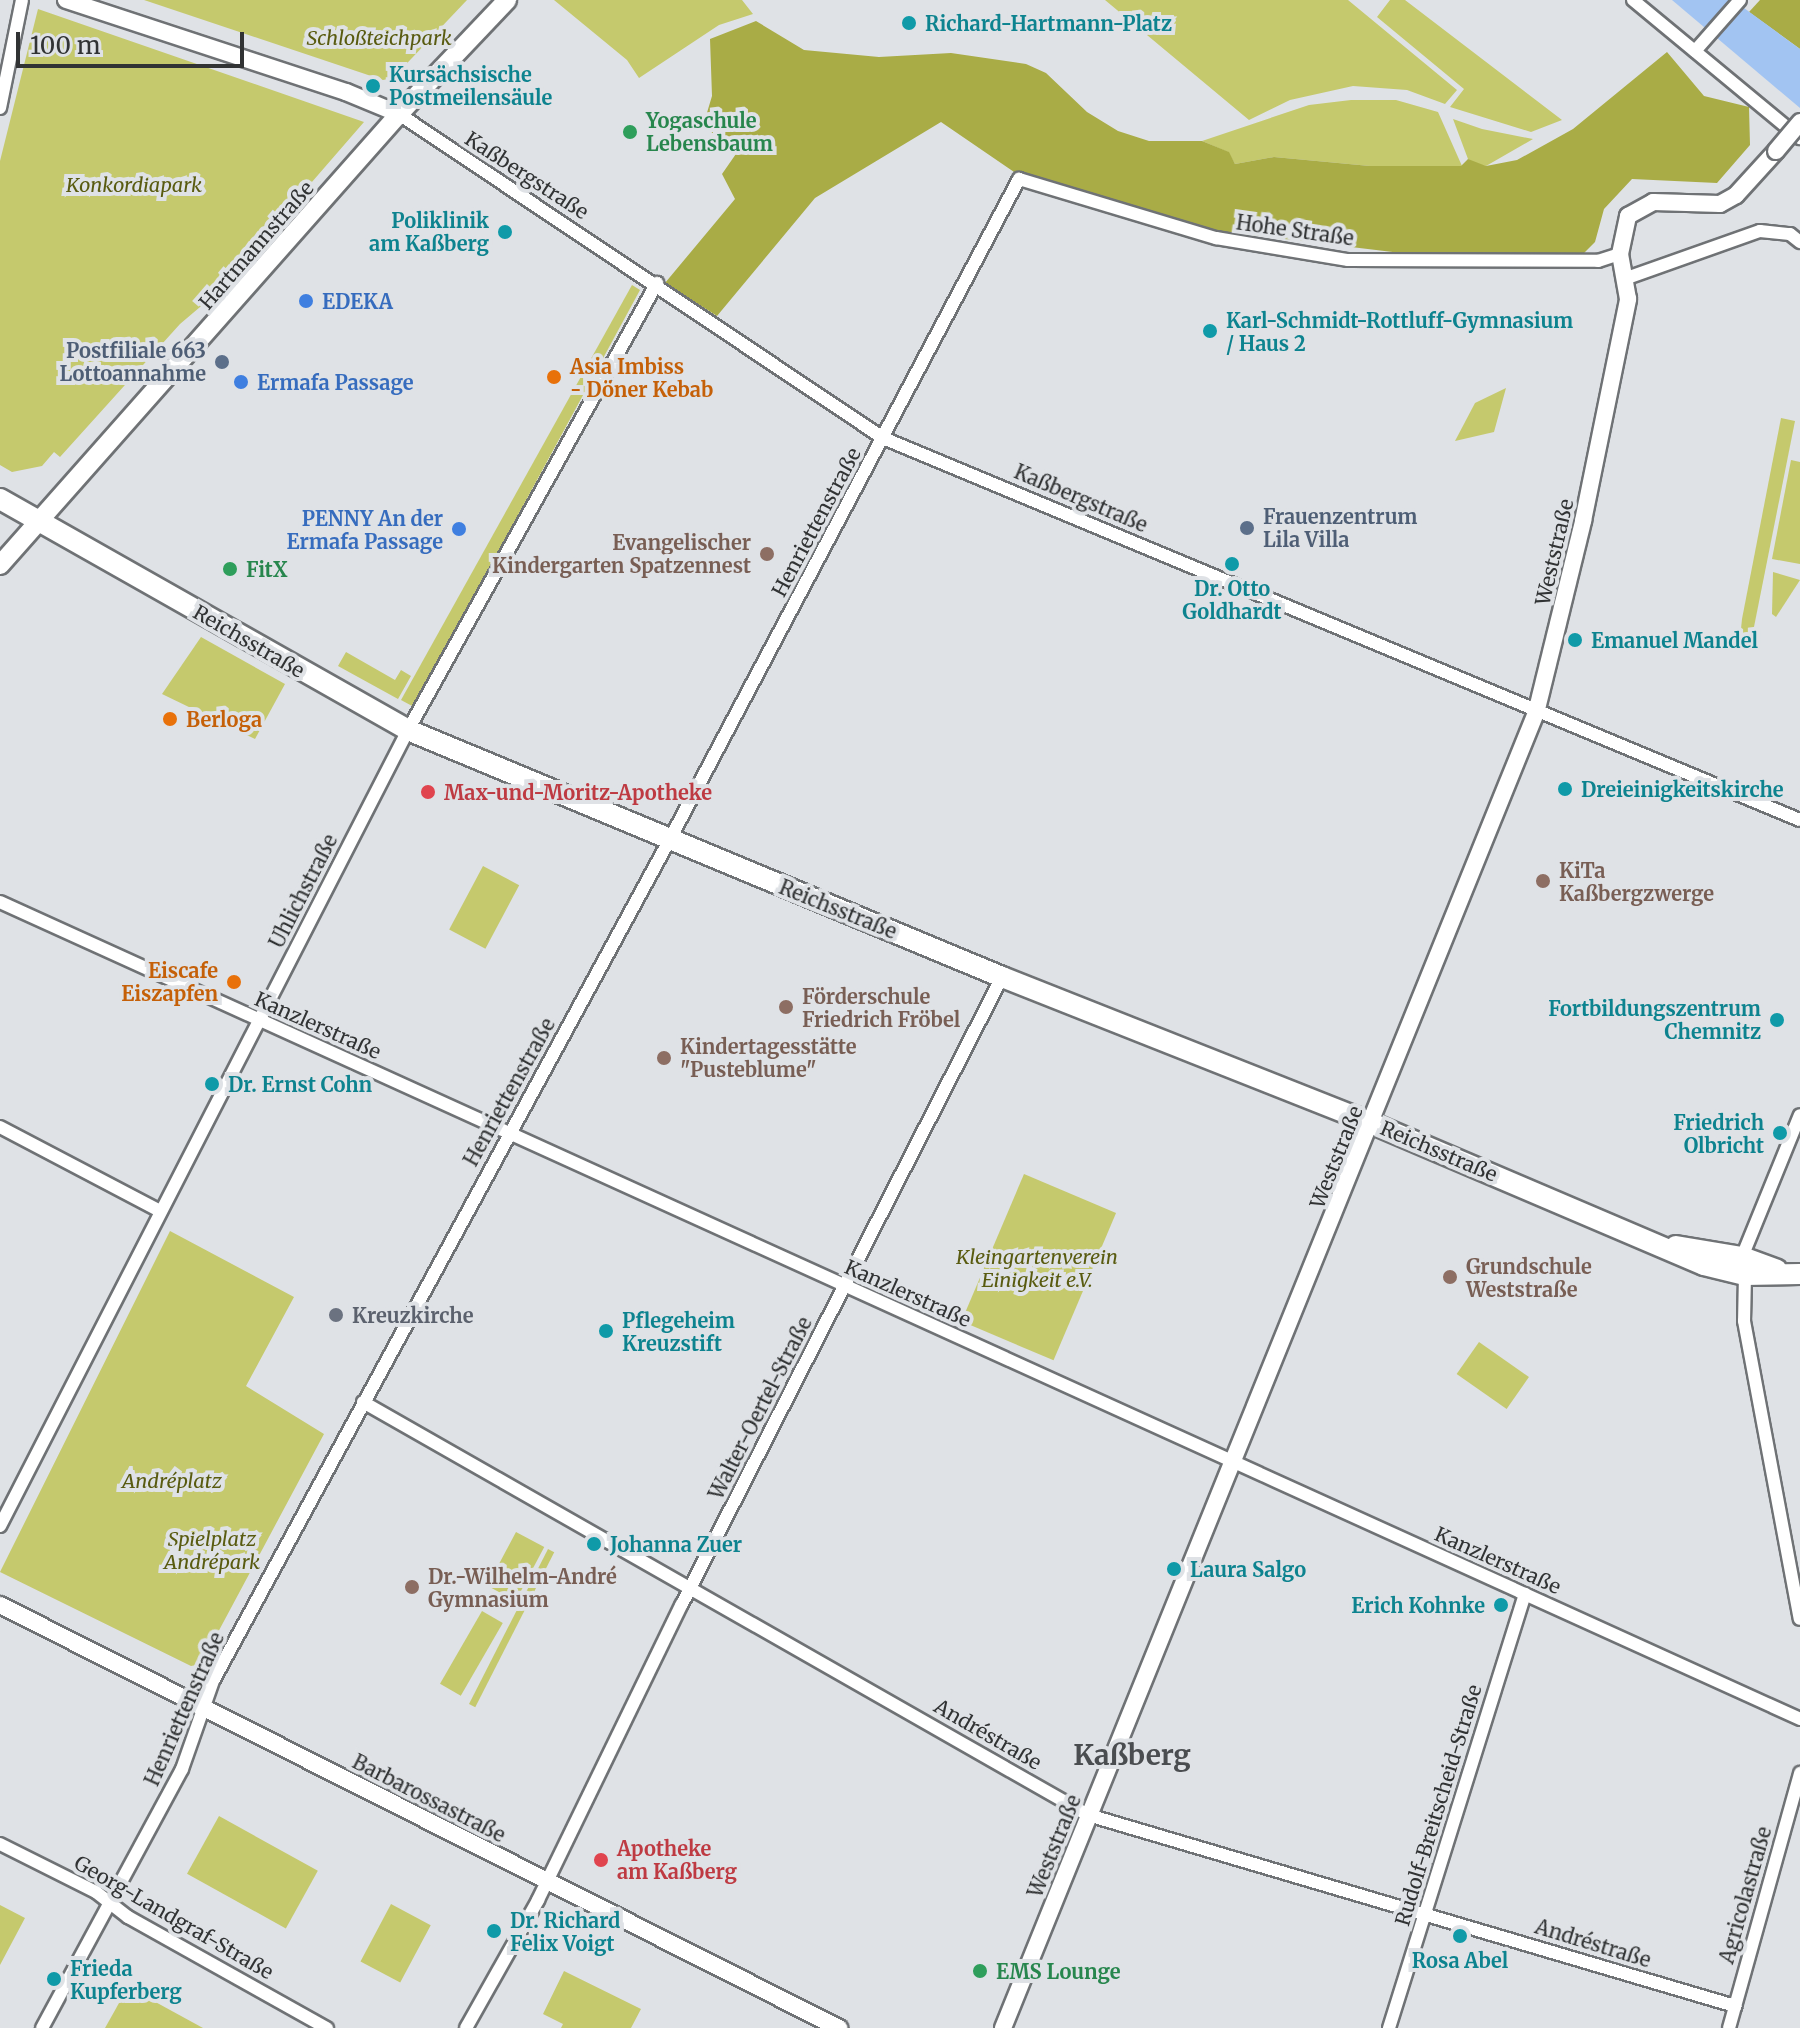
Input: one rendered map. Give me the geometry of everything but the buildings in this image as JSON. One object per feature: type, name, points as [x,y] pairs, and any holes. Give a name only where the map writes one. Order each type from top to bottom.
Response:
[{"type":"main road","name":"Hartmannstraße","points":[[0,565],[399,114],[507,0]]},
{"type":"main road","name":"Reichsstraße","points":[[0,499],[408,730],[1002,977],[1371,1123],[1660,1244],[1743,1266],[1794,1274]]},
{"type":"street","points":[[0,108],[22,0]]},
{"type":"street","points":[[66,0],[320,82],[399,114]]},
{"type":"street","points":[[1633,0],[1700,46],[1800,138]]},
{"type":"street","points":[[1700,46],[1740,0]]},
{"type":"street","name":"Kaßbergstraße","points":[[399,114],[657,283],[883,438],[1536,713],[1800,820]]},
{"type":"street","points":[[1800,122],[1736,195],[1720,204],[1638,206],[1623,227],[1620,254],[1627,278],[1760,231],[1790,234],[1800,242]]},
{"type":"street","name":"Hohe Straße","points":[[1019,179],[1216,238],[1348,260],[1598,261],[1620,254]]},
{"type":"street","name":"Henriettenstraße","points":[[42,2028],[182,1769],[213,1681],[670,839],[1019,179]]},
{"type":"street","name":"Weststraße","points":[[1003,2028],[1536,713],[1583,521],[1628,299],[1627,278]]},
{"type":"street","name":"Uhlichstraße","points":[[0,1526],[408,730],[657,283]]},
{"type":"street","points":[[0,920],[4,904]]},
{"type":"street","name":"Kanzlerstraße","points":[[4,904],[1800,1719]]},
{"type":"street","name":"Walter-Oertel-Straße","points":[[466,2028],[546,1880],[691,1586],[1002,977]]},
{"type":"street","points":[[1800,1115],[1743,1266],[1744,1321],[1800,1619]]},
{"type":"street","points":[[0,1127],[160,1211]]},
{"type":"street","name":"Andréstraße","points":[[363,1402],[691,1586],[1088,1815],[1735,2006]]},
{"type":"street","name":"Rudolf-Breitscheid-Straße","points":[[1389,2028],[1525,1594]]},
{"type":"street","name":"Barbarossastraße","points":[[0,1605],[839,2028]]},
{"type":"street","name":"Agricolastraße","points":[[1729,2028],[1800,1773]]},
{"type":"street","name":"Georg-Landgraf-Straße","points":[[0,1844],[327,2028]]},
{"type":"green space","name":"Schloßteichpark","points":[[144,0],[467,0],[393,78],[383,80]]},
{"type":"green space","points":[[554,0],[742,0],[753,14],[719,25],[639,78],[627,60]]},
{"type":"green space","points":[[1105,0],[1348,0],[1457,90],[1445,104],[1407,90],[1353,86],[1290,100],[1249,120]]},
{"type":"green space","points":[[1390,0],[1405,0],[1562,120],[1531,132],[1450,107],[1464,89],[1377,17]]},
{"type":"green space","name":"Konkordiapark","points":[[38,9],[364,122],[213,296],[180,324],[60,457],[54,452],[42,466],[12,472],[0,465],[0,161]]},
{"type":"green space","points":[[1351,100],[1396,100],[1438,112],[1462,166],[1370,166],[1274,157],[1235,164],[1228,152],[1202,141],[1309,105]]},
{"type":"green space","points":[[1453,119],[1482,129],[1533,139],[1486,166],[1477,165],[1468,159]]},
{"type":"green space","points":[[632,285],[640,290],[414,707],[401,700]]},
{"type":"green space","points":[[1506,388],[1494,432],[1455,441],[1475,403]]},
{"type":"green space","points":[[1781,418],[1795,421],[1751,642],[1740,639],[1742,619]]},
{"type":"green space","points":[[1791,460],[1800,462],[1800,564],[1772,559]]},
{"type":"green space","points":[[1773,572],[1800,580],[1776,617],[1772,614]]},
{"type":"green space","points":[[201,637],[285,684],[255,739],[162,694]]},
{"type":"green space","points":[[346,652],[395,680],[401,670],[411,676],[398,699],[338,666]]},
{"type":"green space","points":[[483,866],[519,885],[485,949],[449,930]]},
{"type":"green space","name":"Kleingartenverein Einigkeit e.V.","points":[[1024,1174],[1116,1213],[1054,1360],[961,1321]]},
{"type":"green space","name":"Andréplatz","points":[[170,1231],[294,1297],[246,1386],[324,1434],[201,1664],[191,1666],[0,1572]]},
{"type":"green space","points":[[1479,1342],[1529,1377],[1507,1409],[1457,1374]]},
{"type":"green space","points":[[516,1532],[544,1547],[516,1601],[487,1586]]},
{"type":"green space","points":[[548,1549],[554,1552],[475,1707],[469,1704]]},
{"type":"green space","points":[[482,1611],[503,1623],[461,1696],[440,1684]]},
{"type":"green space","points":[[219,1816],[318,1871],[286,1929],[187,1874]]},
{"type":"green space","points":[[391,1904],[431,1925],[400,1983],[360,1961]]},
{"type":"green space","points":[[0,1905],[25,1918],[0,1965]]},
{"type":"green space","points":[[564,1971],[641,2009],[631,2028],[561,2028],[563,2024],[543,2014]]},
{"type":"green space","points":[[128,1987],[203,2028],[105,2028]]},
{"type":"shaded area","points":[[1760,0],[1800,0],[1800,49],[1749,12]]},
{"type":"shaded area","points":[[756,21],[804,50],[879,57],[951,53],[1026,64],[1046,73],[1087,112],[1118,131],[1149,141],[1202,141],[1229,152],[1235,164],[1274,157],[1370,166],[1461,166],[1468,159],[1486,166],[1517,160],[1573,129],[1667,52],[1704,96],[1749,107],[1750,145],[1717,183],[1632,179],[1604,209],[1595,242],[1581,256],[1401,253],[1219,231],[1017,174],[941,122],[815,198],[717,316],[665,283],[735,199],[722,174],[738,151],[703,126],[712,96],[710,39]]},
{"type":"water","points":[[1672,0],[1733,0],[1800,49],[1800,108]]},
{"type":"place","name":"Richard-Hartmann-Platz","points":[[909,23]]},
{"type":"place","name":"Kursächsische Postmeilensäule","points":[[373,86]]},
{"type":"place","name":"Yogaschule Lebensbaum","points":[[630,132]]},
{"type":"place","name":"Poliklinik am Kaßberg","points":[[505,232]]},
{"type":"place","name":"EDEKA","points":[[306,301]]},
{"type":"place","name":"Karl-Schmidt-Rottluff-Gymnasium / Haus 2","points":[[1210,331]]},
{"type":"place","name":"Postfiliale 663 Lottoannahme","points":[[222,362]]},
{"type":"place","name":"Asia Imbiss - Döner Kebab","points":[[554,377]]},
{"type":"place","name":"Ermafa Passage","points":[[241,382]]},
{"type":"place","name":"Frauenzentrum Lila Villa","points":[[1247,528]]},
{"type":"place","name":"PENNY An der Ermafa Passage","points":[[459,529]]},
{"type":"place","name":"Evangelischer Kindergarten Spatzennest","points":[[767,554]]},
{"type":"place","name":"Dr. Otto Goldhardt","points":[[1232,564]]},
{"type":"place","name":"FitX","points":[[230,569]]},
{"type":"place","name":"Emanuel Mandel","points":[[1575,640]]},
{"type":"place","name":"Berloga","points":[[170,719]]},
{"type":"place","name":"Dreieinigkeitskirche","points":[[1565,789]]},
{"type":"place","name":"Max-und-Moritz-Apotheke","points":[[428,792]]},
{"type":"place","name":"KiTa Kaßbergzwerge","points":[[1543,881]]},
{"type":"place","name":"Eiscafe Eiszapfen","points":[[234,982]]},
{"type":"place","name":"Förderschule Friedrich Fröbel","points":[[786,1007]]},
{"type":"place","name":"Fortbildungszentrum Chemnitz","points":[[1777,1020]]},
{"type":"place","name":"Kindertagesstätte \"Pusteblume\"","points":[[664,1058]]},
{"type":"place","name":"Dr. Ernst Cohn","points":[[212,1084]]},
{"type":"place","name":"Friedrich Olbricht","points":[[1780,1133]]},
{"type":"place","name":"Grundschule Weststraße","points":[[1450,1277]]},
{"type":"place","name":"Kreuzkirche","points":[[336,1315]]},
{"type":"place","name":"Pflegeheim Kreuzstift","points":[[606,1331]]},
{"type":"place","name":"Johanna Zuer","points":[[594,1544]]},
{"type":"place","name":"Laura Salgo","points":[[1174,1569]]},
{"type":"place","name":"Dr.-Wilhelm-André Gymnasium","points":[[412,1587]]},
{"type":"place","name":"Erich Kohnke","points":[[1501,1605]]},
{"type":"place","name":"Apotheke am Kaßberg","points":[[601,1860]]},
{"type":"place","name":"Dr. Richard Felix Voigt","points":[[494,1931]]},
{"type":"place","name":"Rosa Abel","points":[[1460,1936]]},
{"type":"place","name":"EMS Lounge","points":[[980,1971]]},
{"type":"place","name":"Frieda Kupferberg","points":[[54,1979]]},
{"type":"district","name":"Kaßberg","points":[[1132,1755]]},
{"type":"park label","name":"Spielplatz Andrépark","points":[[212,1550]]}]
